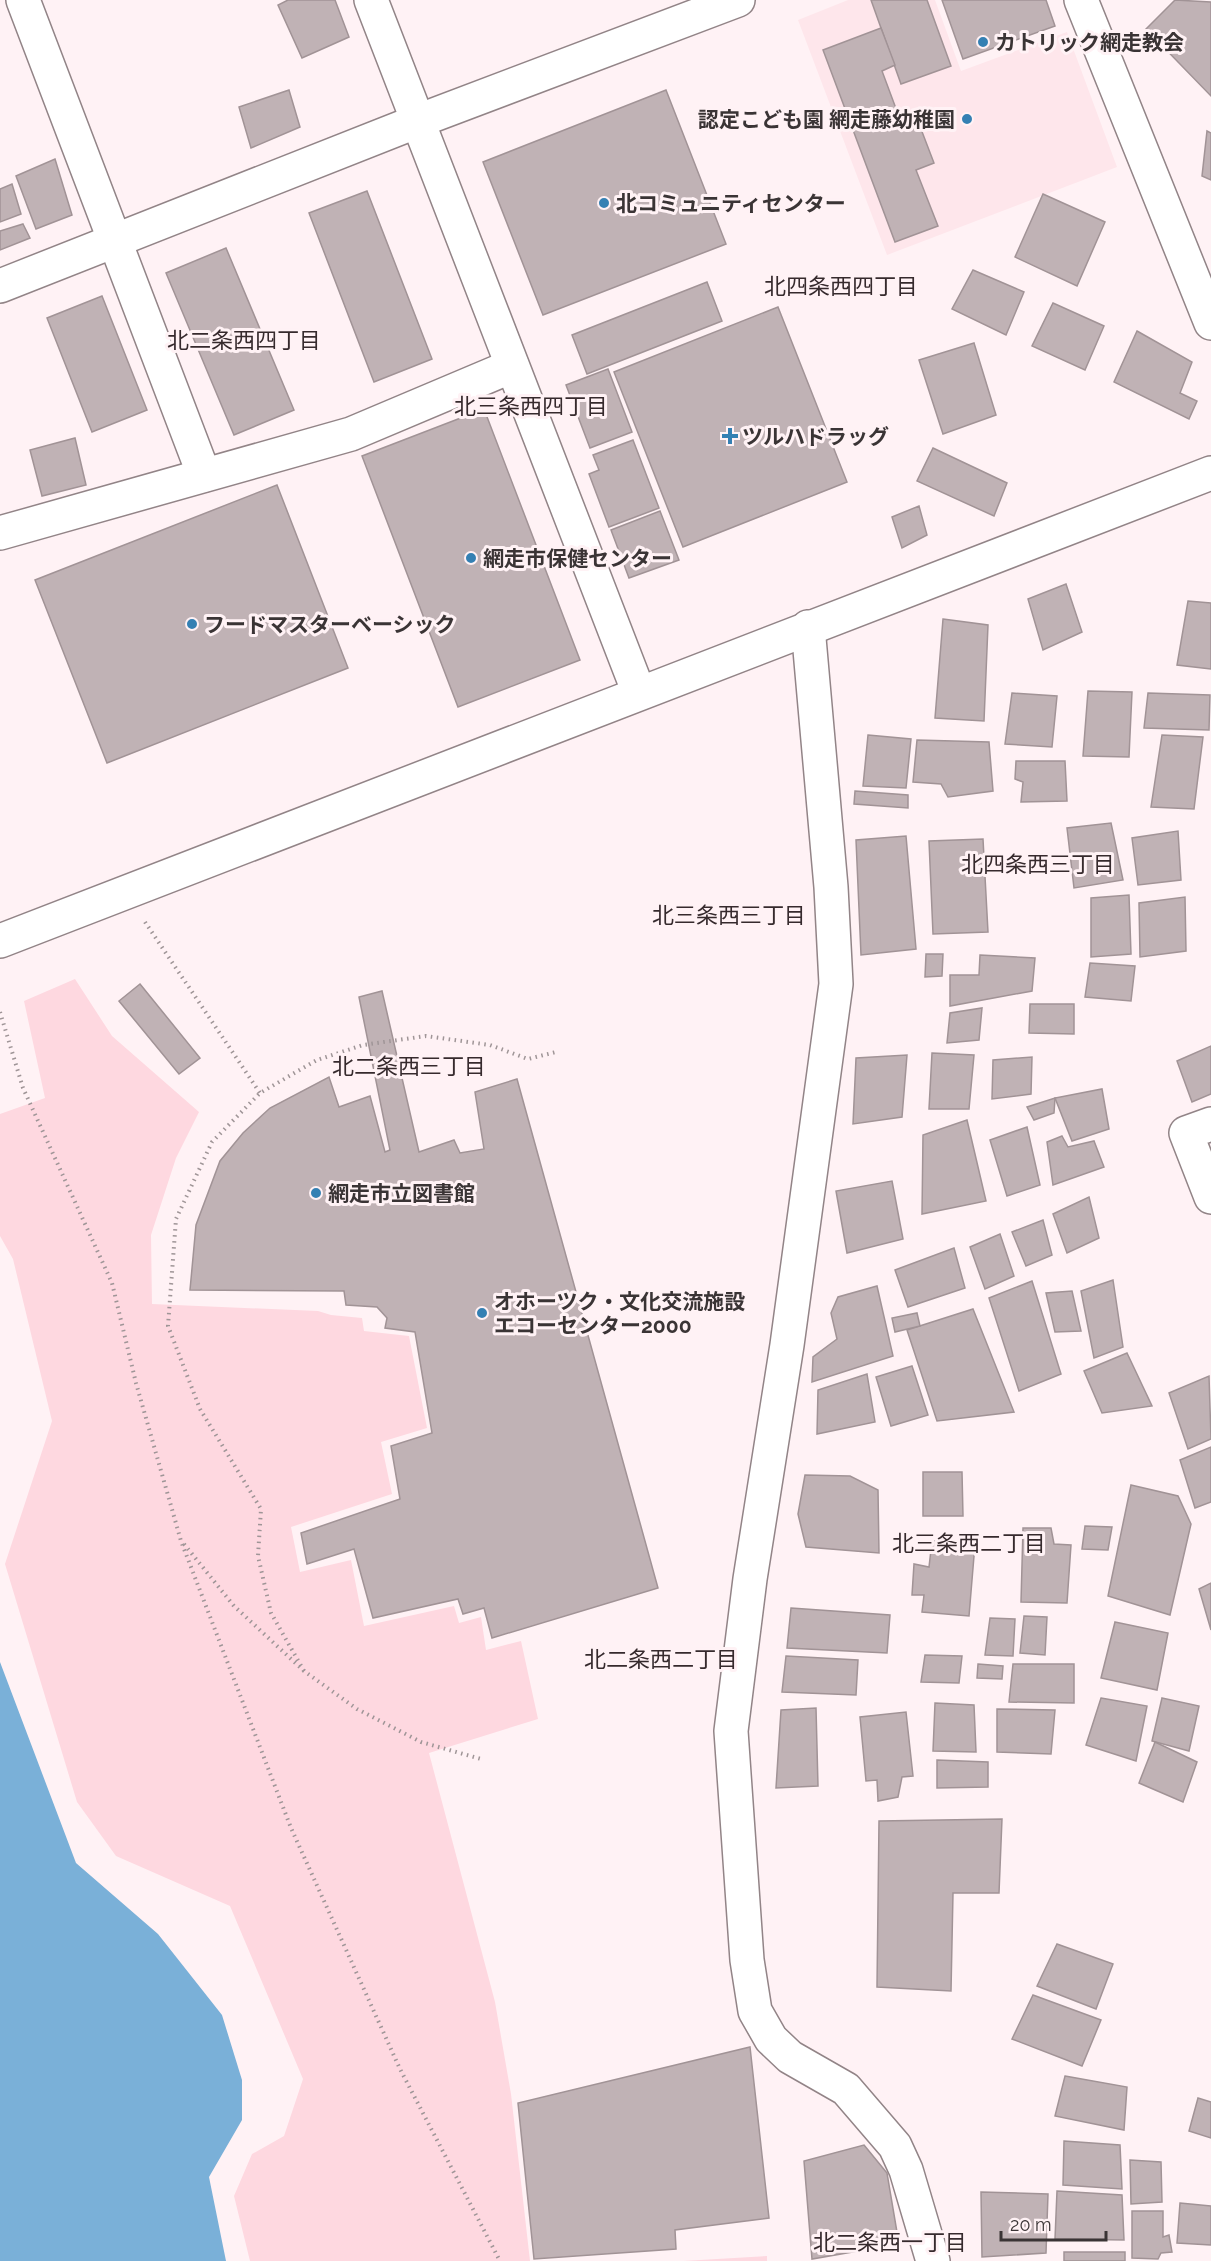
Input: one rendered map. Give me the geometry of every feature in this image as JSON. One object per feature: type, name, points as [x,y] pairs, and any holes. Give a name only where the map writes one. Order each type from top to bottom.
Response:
[{"type":"street","points":[[23,0],[204,475]]},
{"type":"street","points":[[371,0],[639,693]]},
{"type":"street","points":[[1081,0],[1211,322]]},
{"type":"street","points":[[0,286],[418,121],[729,2]]},
{"type":"street","points":[[0,533],[351,434],[512,366]]},
{"type":"street","points":[[0,941],[1211,473]]},
{"type":"street","points":[[808,627],[831,887],[836,984],[789,1333],[750,1579],[730,1731],[747,1959],[755,2011],[771,2039],[790,2057],[846,2089],[895,2146],[906,2170],[933,2261]]},
{"type":"street","points":[[1211,1124],[1186,1133],[1211,1197]]},
{"type":"path","points":[[125,892],[260,1093]]},
{"type":"path","points":[[0,1012],[23,1088],[112,1283],[136,1383],[181,1541],[291,1828],[400,2069],[500,2261]]},
{"type":"path","points":[[304,1671],[271,1613],[258,1556],[261,1509],[200,1409],[168,1326],[176,1219],[212,1142],[260,1093],[317,1060],[363,1046],[426,1036],[490,1045],[528,1059],[556,1052]]},
{"type":"path","points":[[181,1541],[234,1606],[304,1671],[357,1709],[421,1742],[481,1759]]},
{"type":"shaded area","name":"認定こども園 網走藤幼稚園","points":[[848,0],[935,0],[961,71],[1067,32],[1117,167],[887,255],[798,20]]},
{"type":"shaded area","points":[[75,979],[112,1036],[199,1112],[176,1158],[151,1235],[152,1304],[318,1311],[331,1315],[362,1318],[364,1331],[409,1336],[427,1428],[381,1442],[392,1494],[291,1527],[300,1572],[351,1560],[364,1626],[454,1606],[459,1623],[481,1617],[486,1650],[521,1641],[538,1719],[429,1753],[495,2002],[511,2094],[530,2261],[250,2261],[234,2196],[252,2154],[284,2136],[303,2079],[230,1906],[116,1856],[77,1802],[5,1564],[52,1421],[13,1259],[0,1236],[0,1114],[45,1098],[24,1001]]},
{"type":"shaded area","points":[[767,2256],[767,2261],[683,2261]]},
{"type":"water","points":[[0,1662],[76,1863],[158,1934],[222,2015],[242,2080],[242,2120],[209,2177],[226,2261],[0,2261]]},
{"type":"building","points":[[288,0],[335,0],[349,37],[302,58],[278,5]]},
{"type":"building","points":[[871,0],[927,0],[951,66],[901,84]]},
{"type":"building","name":"カトリック網走教会","points":[[942,0],[1046,0],[1055,26],[963,59]]},
{"type":"building","points":[[1175,0],[1211,2],[1211,96],[1146,29]]},
{"type":"building","points":[[881,28],[895,65],[882,71],[901,122],[916,116],[934,163],[916,170],[938,226],[895,242],[823,50]]},
{"type":"building","points":[[289,90],[300,127],[251,148],[239,107]]},
{"type":"building","name":"北コミュニティセンター","points":[[666,90],[726,244],[543,315],[483,162]]},
{"type":"building","points":[[1207,131],[1211,133],[1211,180],[1202,176]]},
{"type":"building","points":[[55,159],[72,215],[36,229],[16,176]]},
{"type":"building","points":[[12,184],[21,214],[0,222],[0,189]]},
{"type":"building","points":[[367,191],[432,359],[374,382],[309,213]]},
{"type":"building","points":[[1043,194],[1105,222],[1077,286],[1015,257]]},
{"type":"building","points":[[23,224],[30,238],[0,250],[0,231]]},
{"type":"building","points":[[226,248],[294,410],[234,435],[166,273]]},
{"type":"building","points":[[973,270],[1024,292],[1006,335],[952,309]]},
{"type":"building","points":[[707,282],[722,321],[587,374],[572,335]]},
{"type":"building","points":[[102,296],[147,410],[92,432],[47,318]]},
{"type":"building","points":[[1053,303],[1104,326],[1085,370],[1032,346]]},
{"type":"building","points":[[778,307],[847,482],[683,547],[614,372]]},
{"type":"building","points":[[1137,331],[1192,362],[1180,393],[1197,401],[1189,419],[1114,382]]},
{"type":"building","points":[[974,343],[996,415],[943,434],[919,360]]},
{"type":"building","points":[[608,369],[632,432],[590,448],[566,385]]},
{"type":"building","name":"網走市保健センター","points":[[484,409],[580,660],[458,707],[362,456]]},
{"type":"building","points":[[75,438],[86,485],[42,496],[30,450]]},
{"type":"building","points":[[633,440],[659,508],[609,527],[589,474],[599,470],[593,455]]},
{"type":"building","points":[[933,448],[1007,483],[994,516],[917,481]]},
{"type":"building","points":[[277,485],[348,668],[107,763],[35,580]]},
{"type":"building","points":[[919,506],[927,535],[902,548],[892,517]]},
{"type":"building","points":[[660,511],[679,560],[629,578],[611,530]]},
{"type":"building","points":[[1066,584],[1082,632],[1043,650],[1028,599]]},
{"type":"building","points":[[1188,601],[1211,603],[1211,669],[1177,665]]},
{"type":"building","points":[[943,619],[988,625],[984,721],[935,718]]},
{"type":"building","points":[[1088,691],[1132,692],[1129,757],[1083,756]]},
{"type":"building","points":[[1012,693],[1057,696],[1052,747],[1005,744]]},
{"type":"building","points":[[1148,693],[1210,695],[1209,730],[1144,728]]},
{"type":"building","points":[[868,735],[911,739],[906,788],[863,786]]},
{"type":"building","points":[[1162,735],[1203,737],[1194,809],[1151,807]]},
{"type":"building","points":[[917,740],[989,742],[993,791],[948,797],[941,784],[913,782]]},
{"type":"building","points":[[1016,761],[1065,761],[1067,801],[1021,802],[1023,782],[1015,779]]},
{"type":"building","points":[[855,791],[908,795],[908,808],[854,804]]},
{"type":"building","points":[[1111,823],[1123,880],[1074,888],[1067,828]]},
{"type":"building","points":[[1178,831],[1181,880],[1138,885],[1132,838]]},
{"type":"building","points":[[906,836],[916,949],[861,955],[856,840]]},
{"type":"building","points":[[983,839],[988,932],[933,934],[929,841]]},
{"type":"building","points":[[1129,895],[1131,954],[1091,957],[1091,898]]},
{"type":"building","points":[[1185,897],[1186,951],[1140,957],[1139,903]]},
{"type":"building","points":[[926,954],[943,954],[942,976],[925,977]]},
{"type":"building","points":[[980,955],[1035,958],[1032,991],[950,1006],[950,975],[979,975]]},
{"type":"building","points":[[1090,963],[1135,966],[1131,1001],[1085,997]]},
{"type":"building","points":[[140,984],[200,1058],[179,1074],[119,1001]]},
{"type":"building","name":"オホーツク・文化交流施設 エコーセンター2000","points":[[382,991],[419,1152],[454,1140],[460,1153],[484,1149],[475,1092],[517,1079],[658,1588],[492,1638],[484,1608],[463,1614],[458,1599],[373,1618],[354,1549],[307,1564],[301,1533],[400,1499],[391,1446],[432,1433],[415,1332],[385,1328],[387,1318],[377,1307],[346,1305],[344,1291],[190,1290],[196,1225],[220,1161],[243,1133],[270,1108],[329,1077],[339,1107],[370,1096],[385,1152],[390,1150],[359,997]]},
{"type":"building","points":[[1030,1004],[1074,1004],[1074,1034],[1029,1033]]},
{"type":"building","points":[[982,1008],[979,1040],[947,1043],[950,1013]]},
{"type":"building","points":[[1211,1046],[1211,1094],[1192,1102],[1177,1061]]},
{"type":"building","points":[[932,1053],[974,1055],[969,1109],[929,1109]]},
{"type":"building","points":[[907,1055],[902,1117],[853,1124],[856,1058]]},
{"type":"building","points":[[1032,1057],[1031,1094],[992,1099],[993,1060]]},
{"type":"building","points":[[1102,1089],[1109,1129],[1072,1141],[1055,1098]]},
{"type":"building","points":[[1055,1098],[1054,1113],[1034,1120],[1027,1107]]},
{"type":"building","points":[[967,1120],[986,1201],[922,1214],[923,1135]]},
{"type":"building","points":[[1027,1127],[1040,1185],[1007,1196],[990,1140]]},
{"type":"building","points":[[1062,1136],[1068,1147],[1094,1141],[1104,1167],[1053,1185],[1047,1142]]},
{"type":"building","points":[[892,1181],[903,1239],[847,1253],[836,1191]]},
{"type":"building","points":[[1089,1197],[1099,1238],[1067,1253],[1053,1214]]},
{"type":"building","points":[[1043,1220],[1052,1255],[1026,1266],[1012,1232]]},
{"type":"building","points":[[1000,1234],[1014,1276],[985,1289],[970,1247]]},
{"type":"building","points":[[954,1248],[965,1288],[908,1307],[895,1270]]},
{"type":"building","points":[[1113,1280],[1123,1347],[1094,1358],[1081,1291]]},
{"type":"building","points":[[1032,1281],[1061,1374],[1019,1391],[989,1298]]},
{"type":"building","points":[[877,1286],[893,1356],[812,1382],[813,1357],[837,1339],[831,1313],[838,1297]]},
{"type":"building","points":[[1072,1291],[1081,1331],[1055,1332],[1046,1293]]},
{"type":"building","points":[[973,1309],[1014,1412],[937,1421],[907,1330]]},
{"type":"building","points":[[917,1313],[920,1326],[895,1332],[892,1318]]},
{"type":"building","points":[[1127,1353],[1152,1406],[1102,1413],[1084,1371]]},
{"type":"building","points":[[912,1366],[928,1415],[891,1426],[876,1377]]},
{"type":"building","points":[[867,1374],[875,1422],[817,1434],[818,1390]]},
{"type":"building","points":[[1209,1376],[1211,1439],[1188,1449],[1169,1393]]},
{"type":"building","points":[[1211,1447],[1211,1502],[1195,1508],[1180,1460]]},
{"type":"building","points":[[923,1472],[962,1472],[963,1516],[923,1516]]},
{"type":"building","points":[[805,1475],[850,1476],[878,1490],[879,1553],[806,1547],[798,1514]]},
{"type":"building","points":[[1131,1485],[1178,1496],[1191,1524],[1170,1615],[1108,1596]]},
{"type":"building","points":[[1085,1526],[1112,1527],[1108,1550],[1082,1549]]},
{"type":"building","points":[[1023,1528],[1051,1528],[1054,1544],[1071,1545],[1067,1603],[1021,1602]]},
{"type":"building","points":[[932,1541],[975,1544],[969,1616],[922,1612],[924,1595],[912,1595],[914,1564],[929,1567]]},
{"type":"building","points":[[1211,1583],[1211,1630],[1199,1589]]},
{"type":"building","points":[[791,1608],[890,1615],[887,1653],[787,1648]]},
{"type":"building","points":[[1024,1616],[1047,1617],[1045,1655],[1020,1653]]},
{"type":"building","points":[[990,1618],[1015,1619],[1013,1656],[985,1655]]},
{"type":"building","points":[[1115,1622],[1168,1633],[1157,1690],[1101,1678]]},
{"type":"building","points":[[925,1655],[962,1656],[959,1683],[921,1682]]},
{"type":"building","points":[[786,1656],[858,1660],[856,1695],[782,1692]]},
{"type":"building","points":[[978,1664],[1003,1666],[1002,1679],[977,1678]]},
{"type":"building","points":[[1013,1664],[1074,1664],[1074,1703],[1009,1702]]},
{"type":"building","points":[[1101,1698],[1147,1706],[1136,1761],[1086,1745]]},
{"type":"building","points":[[1162,1698],[1199,1706],[1189,1751],[1152,1741]]},
{"type":"building","points":[[935,1703],[974,1705],[976,1752],[933,1751]]},
{"type":"building","points":[[816,1708],[818,1786],[776,1788],[781,1710]]},
{"type":"building","points":[[997,1709],[1055,1710],[1051,1754],[997,1752]]},
{"type":"building","points":[[906,1712],[913,1776],[902,1777],[898,1797],[878,1801],[877,1780],[866,1781],[860,1717]]},
{"type":"building","points":[[1155,1742],[1197,1762],[1183,1802],[1139,1783]]},
{"type":"building","points":[[937,1760],[988,1762],[988,1787],[937,1788]]},
{"type":"building","points":[[1002,1819],[999,1893],[953,1893],[951,1991],[877,1987],[879,1821]]},
{"type":"building","points":[[1057,1944],[1113,1964],[1096,2009],[1037,1986]]},
{"type":"building","points":[[1033,1995],[1101,2020],[1082,2066],[1012,2039]]},
{"type":"building","points":[[750,2047],[769,2218],[675,2230],[676,2249],[534,2259],[518,2103]]},
{"type":"building","points":[[1065,2076],[1127,2087],[1124,2130],[1055,2116]]},
{"type":"building","points":[[1198,2098],[1211,2102],[1211,2138],[1189,2131]]},
{"type":"building","points":[[1064,2141],[1120,2145],[1122,2189],[1063,2185]]},
{"type":"building","points":[[864,2145],[887,2173],[899,2244],[812,2259],[804,2161]]},
{"type":"building","points":[[1130,2160],[1161,2162],[1162,2202],[1131,2204]]},
{"type":"building","points":[[1057,2191],[1122,2195],[1124,2240],[1055,2239]]},
{"type":"building","points":[[981,2192],[1048,2194],[1046,2253],[982,2257]]},
{"type":"building","points":[[1180,2203],[1211,2206],[1211,2245],[1177,2243]]},
{"type":"building","points":[[1132,2211],[1163,2211],[1163,2237],[1169,2235],[1172,2252],[1161,2253],[1158,2259],[1132,2258]]},
{"type":"building","points":[[1064,2252],[1125,2252],[1125,2261],[1064,2261]]},
{"type":"place","name":"カトリック網走教会","points":[[983,42]]},
{"type":"place","name":"認定こども園 網走藤幼稚園","points":[[967,119]]},
{"type":"place","name":"北コミュニティセンター","points":[[604,203]]},
{"type":"place","name":"ツルハドラッグ","points":[[730,436]]},
{"type":"place","name":"網走市保健センター","points":[[471,558]]},
{"type":"place","name":"フードマスターベーシック","points":[[192,624]]},
{"type":"place","name":"網走市立図書館","points":[[316,1193]]},
{"type":"place","name":"オホーツク・文化交流施設 エコーセンター2000","points":[[482,1313]]},
{"type":"district","name":"北四条西四丁目","points":[[841,286]]},
{"type":"district","name":"北二条西四丁目","points":[[244,340]]},
{"type":"district","name":"北三条西四丁目","points":[[531,406]]},
{"type":"district","name":"北四条西三丁目","points":[[1038,864]]},
{"type":"district","name":"北三条西三丁目","points":[[729,915]]},
{"type":"district","name":"北二条西三丁目","points":[[409,1066]]},
{"type":"district","name":"北三条西二丁目","points":[[969,1543]]},
{"type":"district","name":"北二条西二丁目","points":[[661,1659]]},
{"type":"district","name":"北二条西一丁目","points":[[890,2242]]}]
